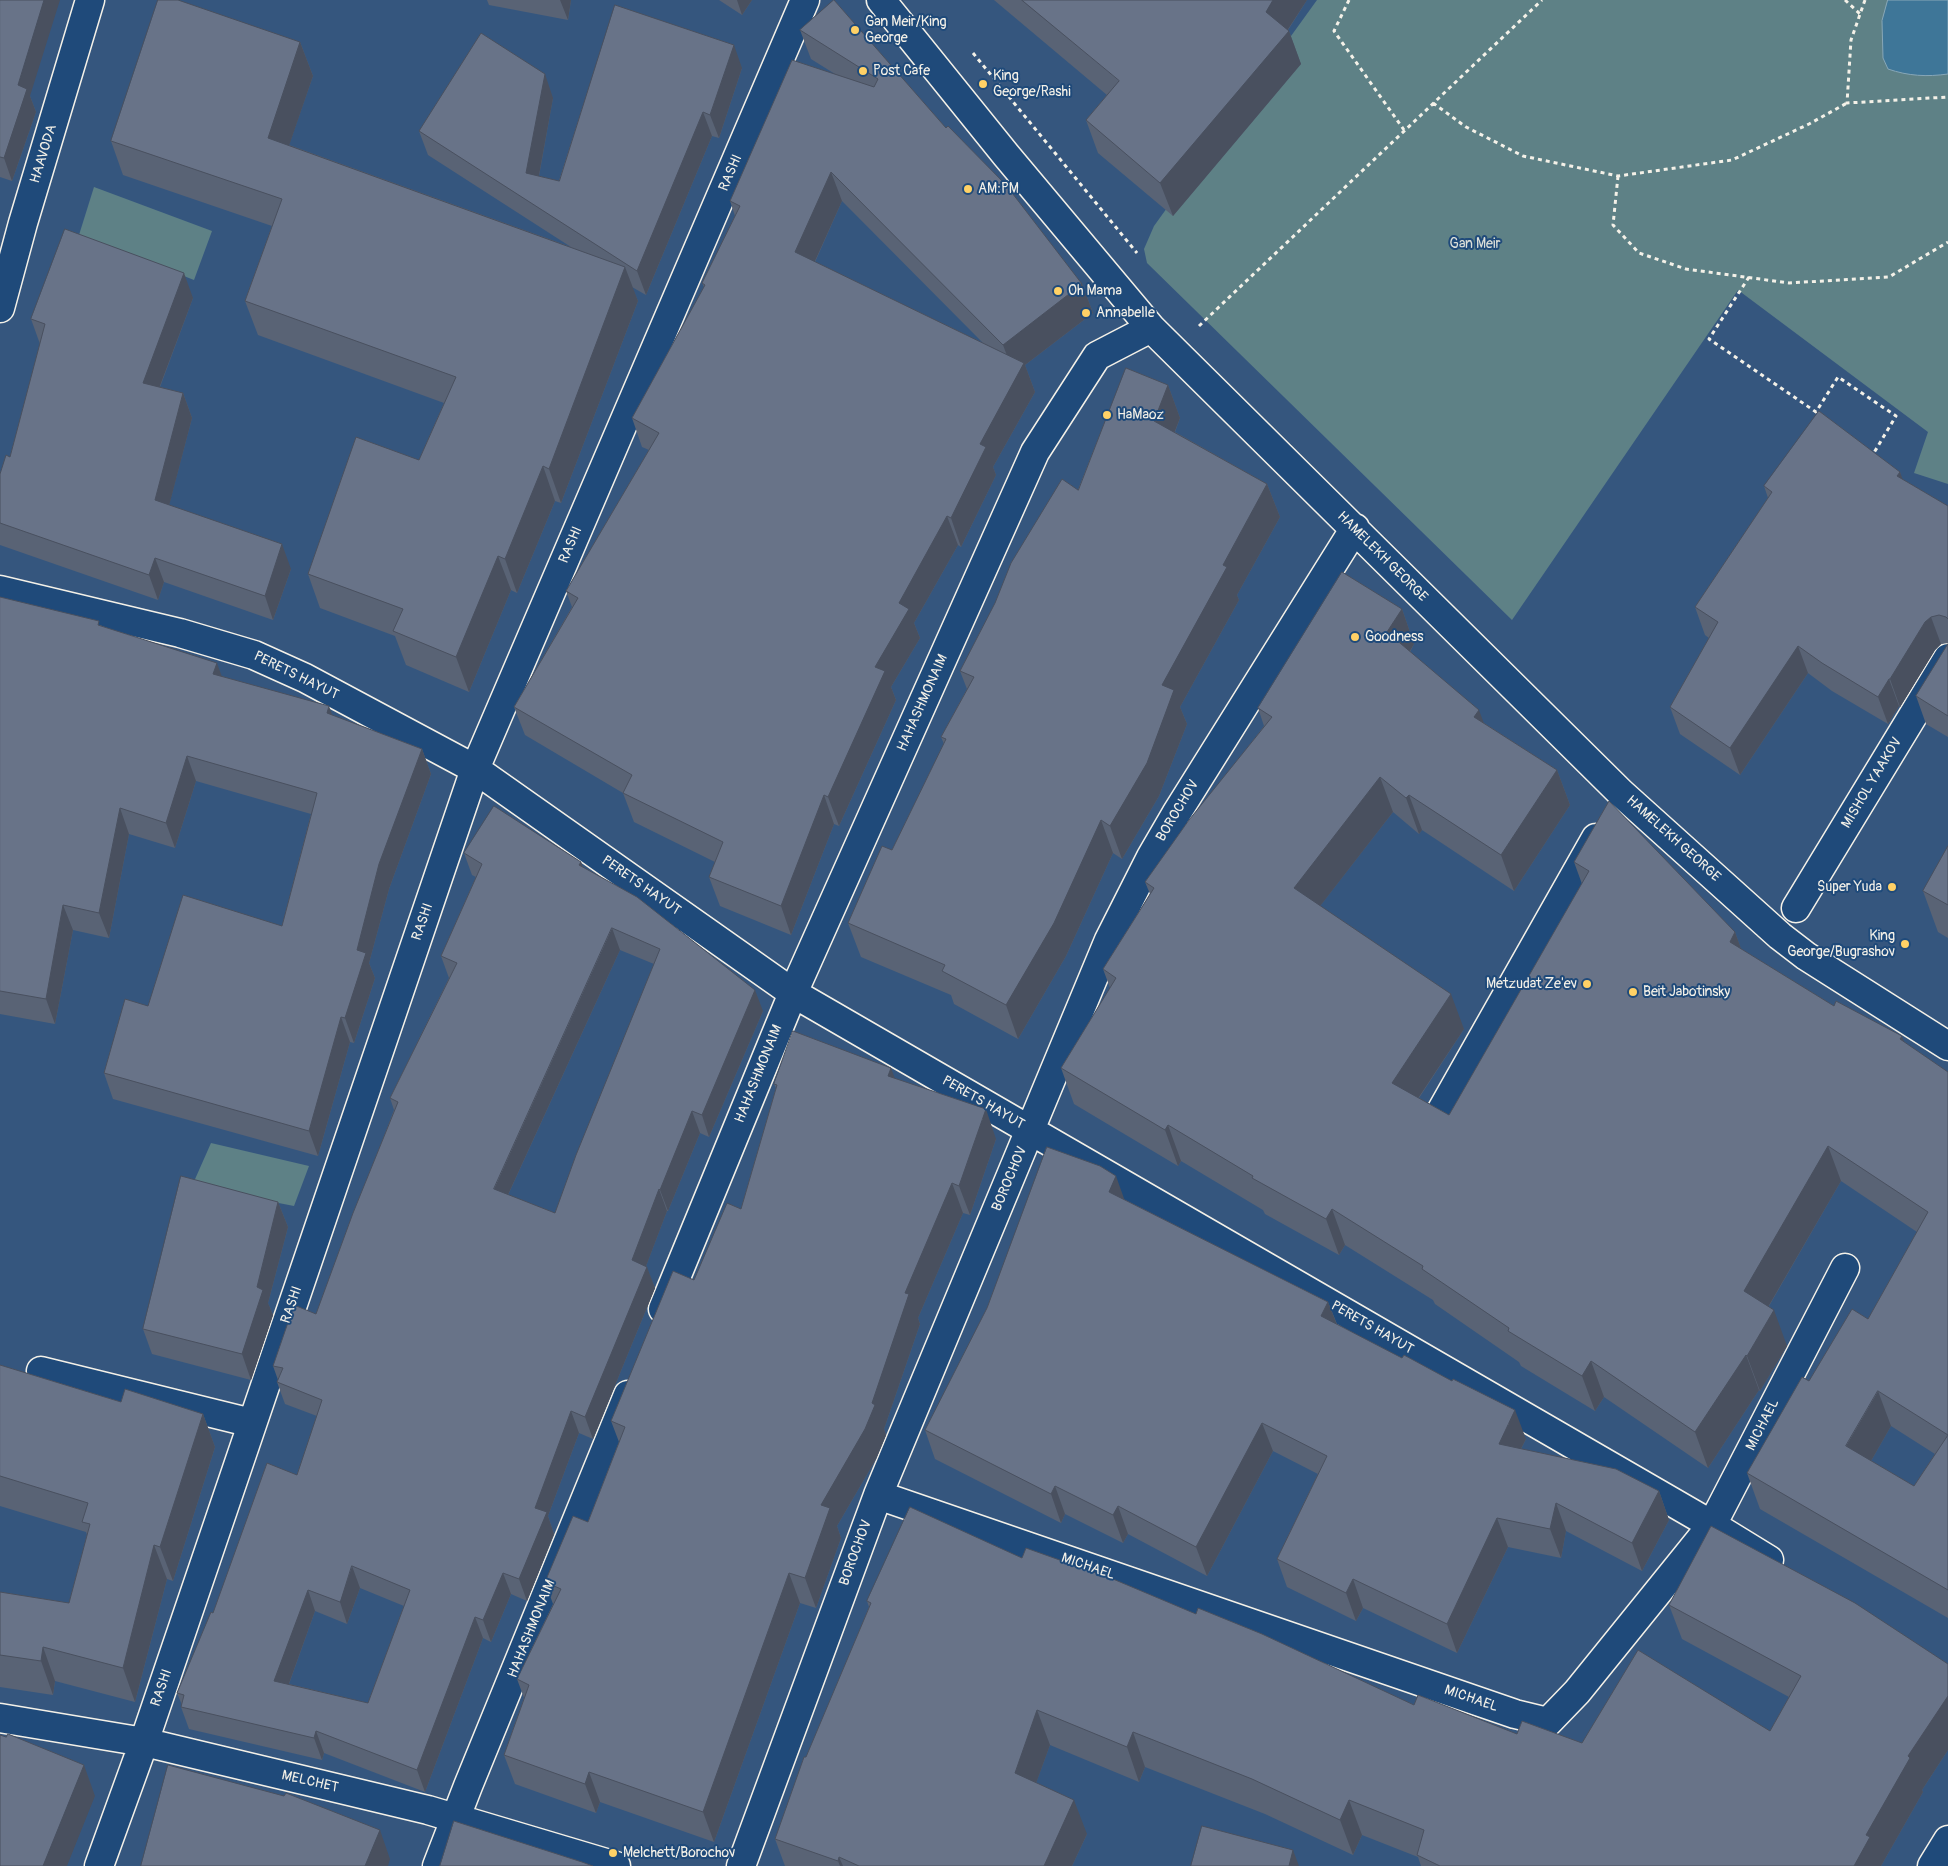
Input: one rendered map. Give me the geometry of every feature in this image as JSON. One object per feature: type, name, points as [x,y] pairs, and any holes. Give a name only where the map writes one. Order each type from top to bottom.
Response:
[{"type":"street","name":"HAAVODA","points":[[0,308],[12,220],[90,0]]},
{"type":"street","name":"RASHI","points":[[99,1866],[144,1742],[475,769],[805,0]]},
{"type":"street","name":"HAMELEKH GEORGE","points":[[882,0],[1006,155],[1151,328],[1621,793],[1780,936],[1806,956],[1948,1046]]},
{"type":"street","name":"HAHASHMONAIM","points":[[653,1334],[793,992],[1035,452],[1097,356],[1151,328]]},
{"type":"street","name":"BOROCHOV","points":[[741,1866],[878,1495],[1109,940],[1151,857],[1176,814],[1355,528]]},
{"type":"street","name":"PERETS HAYUT","points":[[0,590],[180,633],[254,655],[305,678],[475,769],[793,992],[1712,1525],[1788,1571]]},
{"type":"street","name":"MISHOL YAAKOV","points":[[1796,908],[1948,658]]},
{"type":"street","points":[[1438,1117],[1621,793]]},
{"type":"street","name":"MICHAEL","points":[[878,1495],[1516,1714],[1548,1722],[1577,1692],[1712,1525],[1845,1268]]},
{"type":"street","points":[[41,1371],[252,1423]]},
{"type":"street","name":"HAHASHMONAIM","points":[[437,1866],[455,1817],[638,1371]]},
{"type":"street","name":"MELCHET","points":[[0,1718],[144,1742],[455,1817],[616,1866]]},
{"type":"street","points":[[1932,1866],[1948,1840]]},
{"type":"path","points":[[1349,0],[1334,31],[1404,130]]},
{"type":"path","points":[[1198,326],[1542,0]]},
{"type":"path","points":[[1845,0],[1860,14]]},
{"type":"path","points":[[1848,103],[1850,40],[1865,0]]},
{"type":"path","points":[[970,50],[1143,259]]},
{"type":"path","points":[[1433,103],[1466,127],[1523,156],[1618,176],[1732,160],[1809,124],[1848,103],[1948,97]]},
{"type":"path","points":[[1618,176],[1613,225],[1639,253],[1686,269],[1789,283],[1889,277],[1948,242]]},
{"type":"path","points":[[1749,277],[1709,339],[1816,412],[1838,377],[1896,416],[1870,460]]},
{"type":"path","points":[[1192,319],[1205,334]]},
{"type":"green space","name":"Gan Meir","points":[[1317,0],[1948,0],[1948,484],[1914,473],[1928,432],[1738,290],[1512,620],[1147,263],[1144,249],[1154,226]]},
{"type":"green space","points":[[94,187],[212,231],[194,280],[79,235]]},
{"type":"green space","points":[[211,1143],[309,1166],[294,1206],[192,1186]]},
{"type":"water","points":[[1888,0],[1948,0],[1948,74],[1918,75],[1888,69],[1883,58],[1882,21]]},
{"type":"building","points":[[0,0],[44,0],[18,85],[27,89],[4,158],[0,157]]},
{"type":"building","points":[[158,0],[178,0],[300,42],[268,138],[625,267],[549,469],[543,466],[505,559],[498,556],[456,657],[393,631],[403,609],[308,574],[356,437],[419,460],[456,377],[245,301],[282,199],[111,141]]},
{"type":"building","points":[[834,0],[946,128],[948,126],[1006,185],[1082,284],[1003,345],[831,172],[795,252],[1024,363],[980,444],[986,447],[951,518],[947,516],[899,603],[909,609],[875,667],[885,671],[828,797],[824,795],[781,906],[709,877],[723,842],[623,793],[632,775],[514,707],[578,598],[566,591],[659,433],[632,418],[705,285],[702,283],[740,206],[730,201],[792,60],[874,87],[878,79],[800,30]]},
{"type":"building","points":[[1022,0],[1273,0],[1266,12],[1289,31],[1160,183],[1086,120],[1119,81]]},
{"type":"building","points":[[615,5],[734,45],[710,115],[703,112],[637,271],[419,131],[481,33],[545,74],[526,173],[559,181]]},
{"type":"building","points":[[65,229],[184,273],[143,383],[183,393],[155,500],[282,544],[265,596],[155,558],[149,575],[0,523],[0,474],[6,455],[10,457],[45,324],[31,319]]},
{"type":"building","points":[[1126,368],[1168,385],[1154,421],[1267,484],[1223,565],[1227,567],[1162,685],[1174,690],[1147,763],[1110,826],[1101,820],[1054,923],[1006,1005],[942,971],[945,965],[848,923],[882,846],[892,850],[946,739],[941,737],[974,677],[960,671],[995,603],[1011,563],[1062,479],[1078,490]]},
{"type":"building","points":[[1819,411],[1900,472],[1897,476],[1948,506],[1948,619],[1939,615],[1931,617],[1925,622],[1878,697],[1798,646],[1730,748],[1670,707],[1718,622],[1695,607],[1772,492],[1764,486]]},
{"type":"building","points":[[1342,572],[1402,609],[1387,632],[1479,710],[1474,717],[1557,770],[1501,855],[1409,795],[1406,798],[1380,777],[1294,888],[1451,994],[1392,1083],[1449,1115],[1589,871],[1574,862],[1609,801],[1735,932],[1730,942],[1834,1006],[1836,1001],[1902,1036],[1900,1039],[1948,1072],[1948,1435],[1948,1590],[1747,1473],[1802,1377],[1809,1381],[1852,1309],[1868,1319],[1928,1212],[1828,1146],[1744,1291],[1774,1310],[1747,1356],[1695,1432],[1591,1361],[1582,1376],[1508,1331],[1509,1328],[1422,1269],[1423,1266],[1332,1209],[1326,1219],[1252,1178],[1253,1176],[1168,1125],[1165,1130],[1061,1068],[1116,978],[1103,969],[1154,888],[1145,882],[1189,820],[1272,717],[1258,708]],"holes":[[[1878,1391],[1948,1435],[1914,1486],[1846,1446]]]},
{"type":"building","points":[[0,597],[99,621],[98,625],[217,663],[213,674],[329,706],[327,713],[422,749],[379,864],[357,950],[366,953],[345,1018],[341,1017],[309,1131],[104,1073],[125,999],[148,1006],[183,895],[282,926],[317,793],[187,756],[166,823],[120,808],[99,913],[63,905],[46,999],[0,991]]},
{"type":"building","points":[[1948,644],[1948,716],[1916,696]]},
{"type":"building","points":[[494,806],[581,862],[579,865],[637,897],[755,990],[702,1115],[692,1111],[659,1189],[632,1260],[647,1267],[585,1417],[571,1411],[535,1508],[547,1512],[519,1579],[503,1573],[483,1620],[475,1617],[417,1770],[316,1731],[314,1738],[181,1707],[184,1695],[177,1693],[211,1612],[213,1613],[267,1463],[297,1475],[322,1400],[277,1382],[283,1368],[273,1366],[294,1305],[316,1314],[353,1213],[398,1102],[390,1098],[457,963],[441,956],[482,864],[464,853]],"holes":[[[612,928],[660,949],[576,1155],[555,1213],[494,1189]],[[352,1566],[410,1590],[368,1703],[274,1681],[308,1590],[340,1602]]]},
{"type":"building","points":[[1948,846],[1948,905],[1923,891]]},
{"type":"building","points":[[793,1031],[891,1068],[888,1076],[986,1109],[959,1186],[952,1183],[905,1293],[909,1294],[872,1403],[875,1405],[865,1429],[821,1505],[830,1508],[805,1578],[789,1573],[703,1812],[589,1772],[585,1784],[504,1755],[529,1685],[517,1679],[561,1589],[545,1582],[573,1516],[588,1522],[625,1427],[611,1421],[673,1271],[694,1280],[727,1203],[741,1209],[777,1085],[774,1084]]},
{"type":"building","points":[[1047,1147],[1100,1166],[1116,1176],[1109,1192],[1328,1302],[1321,1316],[1402,1358],[1404,1355],[1452,1381],[1453,1379],[1515,1410],[1499,1444],[1616,1469],[1659,1491],[1632,1543],[1556,1503],[1550,1529],[1497,1518],[1447,1624],[1353,1579],[1346,1593],[1277,1559],[1327,1456],[1262,1423],[1196,1547],[1118,1506],[1113,1515],[1055,1486],[1051,1494],[925,1430],[987,1308]]},
{"type":"building","points":[[181,1176],[278,1202],[257,1287],[263,1290],[242,1354],[143,1329]]},
{"type":"building","points":[[0,1365],[121,1402],[125,1389],[203,1414],[160,1547],[154,1545],[123,1668],[43,1647],[41,1661],[0,1655],[0,1592],[69,1603],[90,1524],[82,1522],[88,1503],[0,1476]]},
{"type":"building","points":[[910,1507],[1022,1558],[1026,1548],[1113,1579],[1196,1614],[1198,1608],[1262,1634],[1414,1705],[1418,1695],[1517,1734],[1522,1721],[1582,1743],[1638,1650],[1770,1731],[1801,1676],[1669,1605],[1711,1526],[1855,1603],[1948,1664],[1948,1696],[1908,1756],[1910,1758],[1866,1835],[1870,1837],[1854,1866],[1440,1866],[1417,1855],[1424,1830],[1349,1800],[1340,1820],[1252,1779],[1133,1732],[1127,1747],[1037,1710],[1015,1773],[1074,1800],[1044,1866],[859,1866],[839,1857],[838,1861],[775,1839],[804,1757],[806,1757],[871,1603],[867,1601]]},
{"type":"building","points":[[8,1734],[84,1765],[43,1866],[0,1866],[0,1735],[6,1737]]},
{"type":"building","points":[[168,1765],[284,1796],[286,1793],[380,1830],[365,1866],[141,1866]]},
{"type":"building","points":[[454,1821],[582,1862],[593,1866],[440,1866]]},
{"type":"building","points":[[1202,1826],[1293,1850],[1289,1866],[1191,1866]]},
{"type":"place","name":"Gan Meir/King George","points":[[855,30]]},
{"type":"place","name":"Post Cafe","points":[[863,71]]},
{"type":"place","name":"King George/Rashi","points":[[983,84]]},
{"type":"place","name":"AM:PM","points":[[968,189]]},
{"type":"place","name":"Oh Mama","points":[[1058,291]]},
{"type":"place","name":"Annabelle","points":[[1086,313]]},
{"type":"place","name":"HaMaoz","points":[[1107,415]]},
{"type":"place","name":"Goodness","points":[[1355,637]]},
{"type":"place","name":"Super Yuda","points":[[1892,887]]},
{"type":"place","name":"King George/Bugrashov","points":[[1905,944]]},
{"type":"place","name":"Metzudat Ze'ev","points":[[1587,984]]},
{"type":"place","name":"Beit Jabotinsky","points":[[1633,992]]},
{"type":"place","name":"Melchett/Borochov","points":[[613,1853]]}]
